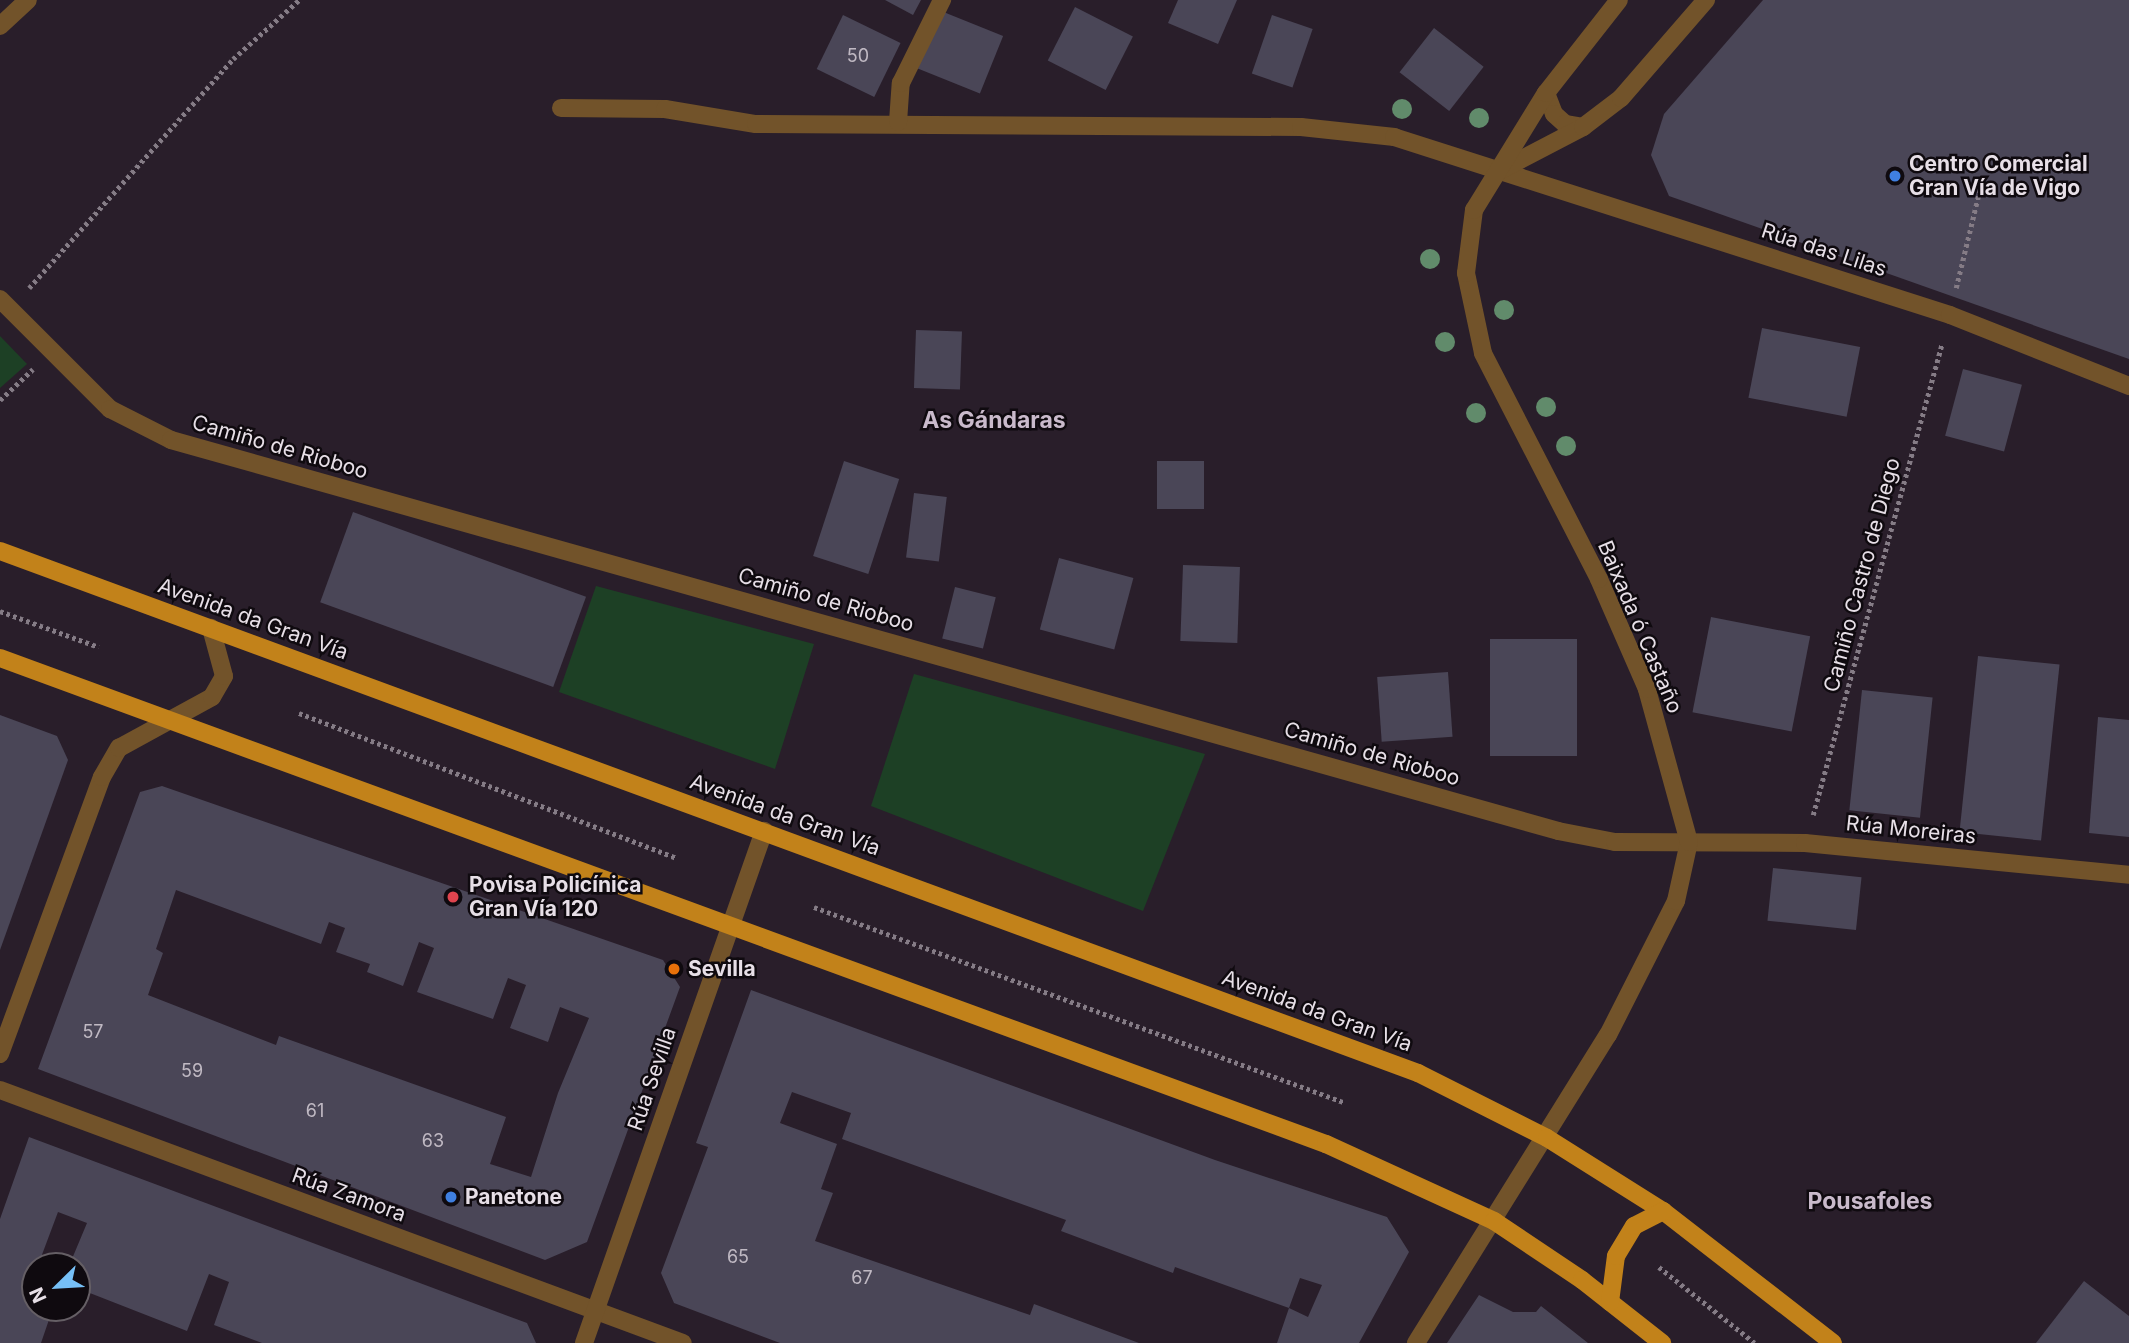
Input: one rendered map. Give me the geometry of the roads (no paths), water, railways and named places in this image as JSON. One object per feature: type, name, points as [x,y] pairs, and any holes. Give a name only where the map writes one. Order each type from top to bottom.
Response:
[{"type":"main road","name":"Avenida da Gran Vía","points":[[0,551],[1418,1073],[1547,1138],[1663,1211],[1833,1343]]},
{"type":"main road","points":[[0,658],[1326,1143],[1494,1221],[1610,1302],[1661,1343]]},
{"type":"main road","points":[[1610,1302],[1616,1256],[1634,1226],[1663,1211]]},
{"type":"street","points":[[0,26],[28,0]]},
{"type":"street","points":[[898,122],[901,83],[942,0]]},
{"type":"street","name":"Baixada ó Castaño","points":[[1547,1138],[1660,939],[1676,901],[1689,842],[1671,765],[1647,689],[1599,579],[1483,353],[1470,305],[1467,244],[1474,210],[1546,93],[1619,0]]},
{"type":"street","name":"Baixada ó Castaño","points":[[1499,171],[1583,127],[1620,98],[1706,0]]},
{"type":"street","points":[[1546,93],[1554,114],[1564,124],[1583,127]]},
{"type":"street","name":"Rúa das Lilas","points":[[561,108],[665,109],[757,124],[898,122],[1301,127],[1394,136],[1950,315],[2129,386]]},
{"type":"street","name":"Camiño de Rioboo","points":[[5,304],[110,408],[171,440],[1558,831],[1615,842],[1689,842]]},
{"type":"street","points":[[0,1054],[102,777],[120,748],[212,697],[224,676],[211,628]]},
{"type":"street","name":"Rúa Sevilla","points":[[584,1343],[764,831]]},
{"type":"street","name":"Rúa Moreiras","points":[[1689,842],[1805,843],[2129,875]]},
{"type":"street","name":"Rúa Zamora","points":[[0,1090],[683,1343]]},
{"type":"street","points":[[1416,1343],[1547,1138]]},
{"type":"place","name":"Centro Comercial Gran Vía de Vigo","points":[[1895,176]]},
{"type":"place","name":"Povisa Policínica Gran Vía 120","points":[[453,897]]},
{"type":"place","name":"Sevilla","points":[[674,969]]},
{"type":"place","name":"Panetone","points":[[451,1197]]},
{"type":"district","name":"As Gándaras","points":[[994,420]]},
{"type":"district","name":"Pousafoles","points":[[1870,1201]]}]
